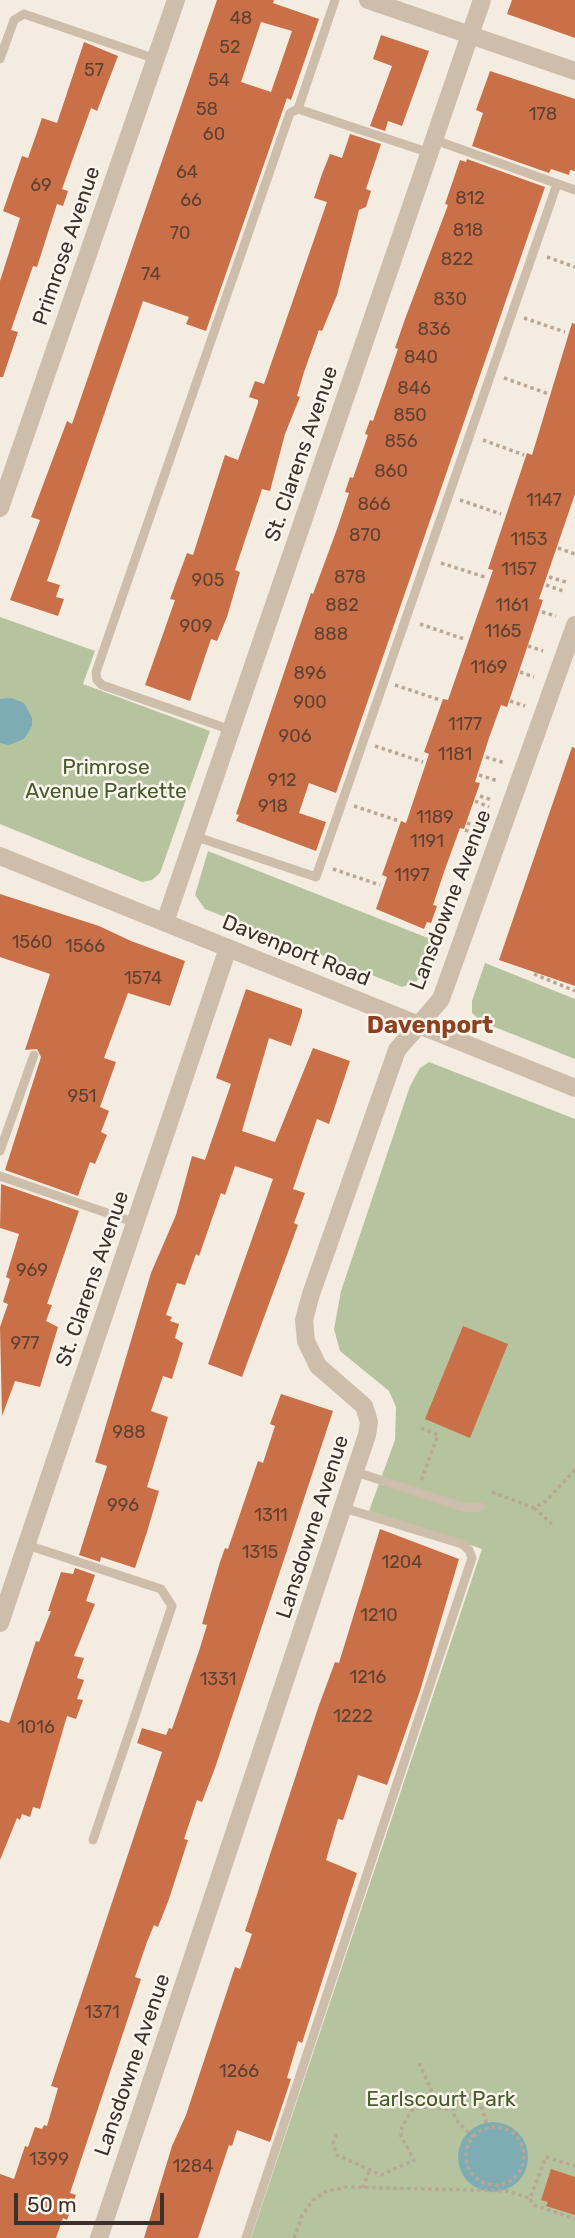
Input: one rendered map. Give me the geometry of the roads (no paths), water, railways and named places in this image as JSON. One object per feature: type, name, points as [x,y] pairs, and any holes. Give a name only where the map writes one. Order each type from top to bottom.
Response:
[{"type":"street","name":"Primrose Avenue","points":[[0,508],[176,0]]},
{"type":"street","points":[[368,0],[575,71]]},
{"type":"street","name":"St. Clarens Avenue","points":[[165,922],[482,0]]},
{"type":"street","name":"Lansdowne Avenue","points":[[99,2238],[356,1472],[369,1422],[364,1406],[318,1366],[306,1341],[304,1320],[383,1082],[397,1050],[441,999],[575,625]]},
{"type":"street","name":"Davenport Road","points":[[0,856],[575,1088]]},
{"type":"street","name":"St. Clarens Avenue","points":[[0,1623],[228,948]]},
{"type":"lane","points":[[298,109],[335,0]]},
{"type":"lane","points":[[0,59],[4,36],[14,20],[24,14],[156,59]]},
{"type":"lane","points":[[231,730],[102,685],[97,680],[96,673],[290,113],[298,109],[575,190]]},
{"type":"lane","points":[[194,836],[316,877],[557,184]]},
{"type":"lane","points":[[0,1151],[34,1055]]},
{"type":"lane","points":[[0,1176],[136,1223]]},
{"type":"lane","points":[[356,1472],[461,1507],[480,1507]]},
{"type":"lane","points":[[246,2238],[471,1558],[469,1550],[462,1544],[344,1508]]},
{"type":"lane","points":[[27,1545],[161,1589],[172,1606],[93,1840]]},
{"type":"water","points":[[11,698],[24,703],[32,718],[32,726],[24,739],[9,745],[0,743],[0,699]]},
{"type":"water","points":[[493,2122],[518,2132],[528,2157],[518,2182],[493,2192],[468,2182],[458,2157],[468,2132]]},
{"type":"district","name":"Davenport","points":[[430,1026]]},
{"type":"park label","name":"Primrose Avenue Parkette","points":[[106,780]]},
{"type":"park label","name":"Earlscourt Park","points":[[441,2100]]}]
